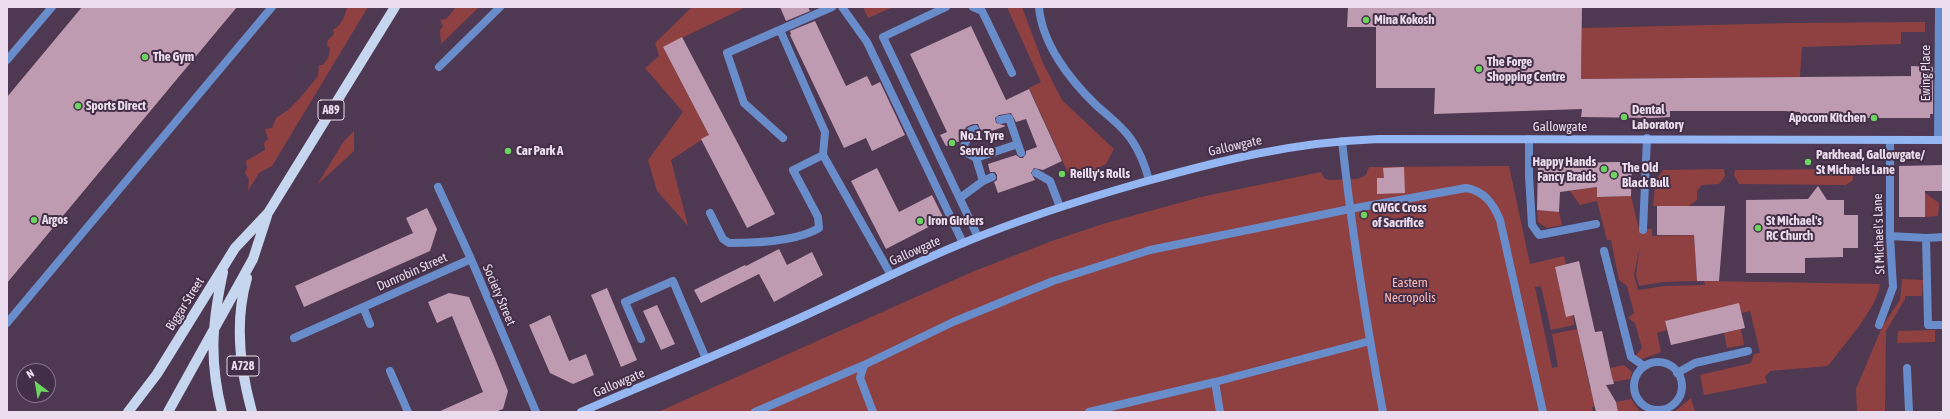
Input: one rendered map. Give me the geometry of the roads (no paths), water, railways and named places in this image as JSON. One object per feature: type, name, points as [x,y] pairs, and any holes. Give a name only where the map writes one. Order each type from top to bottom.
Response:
[{"type":"main road","name":"Biggar Street","points":[[128,412],[157,374],[235,248],[268,213],[395,7]]},
{"type":"main road","name":"Biggar Street","points":[[168,412],[253,259],[268,213]]},
{"type":"main road","name":"A728","points":[[252,412],[243,372],[239,319],[243,291],[253,259]]},
{"type":"main road","name":"A728","points":[[222,412],[214,370],[213,332],[225,264]]},
{"type":"street","points":[[7,60],[52,7]]},
{"type":"street","points":[[7,323],[272,7]]},
{"type":"street","points":[[439,67],[500,7]]},
{"type":"street","points":[[783,138],[744,103],[727,53],[832,7]]},
{"type":"street","points":[[842,7],[867,42],[963,243]]},
{"type":"street","points":[[946,7],[882,37],[978,237]]},
{"type":"street","points":[[974,7],[982,11],[1012,73]]},
{"type":"street","points":[[1039,7],[1046,35],[1067,72],[1082,91],[1130,138],[1145,164],[1149,180]]},
{"type":"street","name":"Ewing Place","points":[[1938,7],[1940,140]]},
{"type":"street","points":[[780,30],[825,132],[824,155],[891,276]]},
{"type":"street","points":[[1000,120],[1009,118],[1021,153]]},
{"type":"street","points":[[975,129],[970,131],[964,146],[967,153],[976,158],[983,181]]},
{"type":"street","points":[[1643,230],[1646,138]]},
{"type":"street","name":"Gallowgate","points":[[581,412],[805,316],[978,237],[1060,207],[1149,180],[1256,153],[1309,144],[1393,139],[1646,138],[1940,140]]},
{"type":"street","points":[[1529,139],[1529,176],[1532,225],[1539,235],[1596,224]]},
{"type":"street","name":"St Michael's Lane","points":[[1879,325],[1893,287],[1890,236],[1890,140]]},
{"type":"street","points":[[1342,141],[1350,209],[1370,341],[1383,412]]},
{"type":"street","points":[[976,158],[1018,144]]},
{"type":"street","points":[[710,213],[723,239],[729,243],[782,239],[810,234],[819,228],[818,217],[793,170],[824,155]]},
{"type":"street","points":[[1036,173],[1050,181],[1060,207]]},
{"type":"street","points":[[960,198],[983,181],[992,177]]},
{"type":"street","name":"Society Street","points":[[438,188],[471,259],[536,412]]},
{"type":"street","points":[[755,412],[864,365],[953,322],[1053,281],[1143,253],[1350,209],[1466,188],[1481,192],[1495,208],[1500,220],[1543,412]]},
{"type":"street","points":[[1890,236],[1926,238],[1943,237]]},
{"type":"street","points":[[1926,238],[1928,326],[1943,325]]},
{"type":"street","points":[[1604,251],[1631,357],[1644,366]]},
{"type":"street","name":"Dunrobin Street","points":[[294,338],[471,259]]},
{"type":"street","points":[[640,339],[625,302],[673,282],[706,359]]},
{"type":"street","points":[[363,307],[370,324]]},
{"type":"street","points":[[1089,412],[1215,382],[1370,341]]},
{"type":"street","points":[[1677,372],[1695,363],[1748,351]]},
{"type":"street","points":[[1662,362],[1677,372],[1681,380],[1682,388],[1680,396],[1669,407],[1653,411],[1642,404],[1635,395],[1634,379],[1644,366],[1650,363],[1662,362]]},
{"type":"street","points":[[864,365],[860,378],[873,412]]},
{"type":"street","points":[[1907,368],[1909,412]]},
{"type":"street","points":[[390,371],[408,412]]},
{"type":"street","points":[[1215,382],[1220,412]]},
{"type":"place","name":"Mina Kokosh","points":[[1366,20]]},
{"type":"place","name":"The Gym","points":[[145,57]]},
{"type":"place","name":"The Forge Shopping Centre","points":[[1479,69]]},
{"type":"place","name":"Sports Direct","points":[[78,106]]},
{"type":"place","name":"Dental Laboratory","points":[[1624,117]]},
{"type":"place","name":"Apocom Kitchen","points":[[1874,118]]},
{"type":"place","name":"No.1 Tyre Service","points":[[952,143]]},
{"type":"place","name":"Car Park A","points":[[508,151]]},
{"type":"place","name":"Parkhead, Gallowgate/ St Michaels Lane","points":[[1808,162]]},
{"type":"place","name":"Happy Hands Fancy Braids","points":[[1604,169]]},
{"type":"place","name":"Reilly's Rolls","points":[[1062,174]]},
{"type":"place","name":"The Old Black Bull","points":[[1614,175]]},
{"type":"place","name":"CWGC Cross of Sacrifice","points":[[1364,215]]},
{"type":"place","name":"Argos","points":[[34,220]]},
{"type":"place","name":"Iron Girders","points":[[920,221]]},
{"type":"place","name":"St Michael's RC Church","points":[[1758,228]]},
{"type":"park label","name":"Eastern Necropolis","points":[[1410,290]]}]
